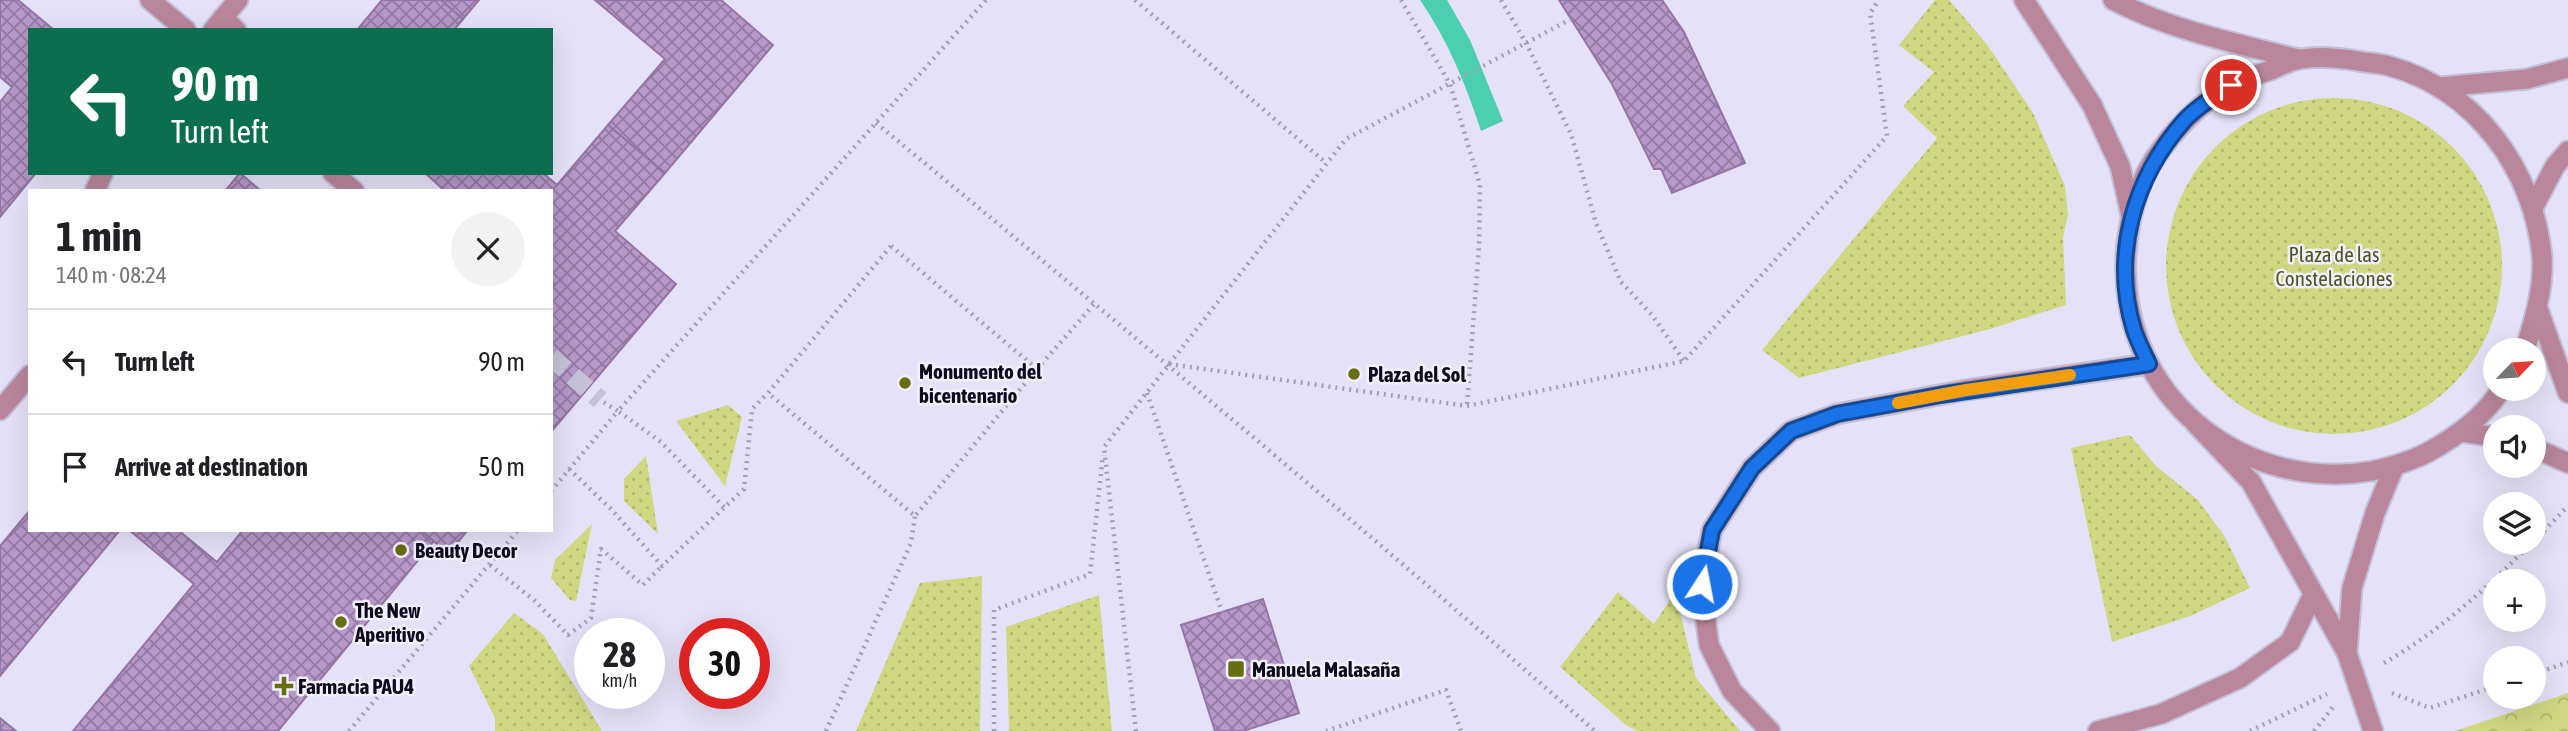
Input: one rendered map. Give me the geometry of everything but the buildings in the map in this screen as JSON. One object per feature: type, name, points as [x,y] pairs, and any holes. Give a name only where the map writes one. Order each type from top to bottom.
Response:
[{"type":"street","points":[[150,0],[184,28]]},
{"type":"street","points":[[224,26],[238,0]]},
{"type":"street","points":[[2024,0],[2092,105],[2120,166],[2131,216]]},
{"type":"street","points":[[2113,0],[2151,17],[2226,41],[2298,59],[2336,58],[2390,66],[2440,87],[2481,119],[2512,161],[2533,208],[2542,259],[2538,309],[2529,338]]},
{"type":"street","points":[[2298,59],[2231,85],[2186,119],[2152,163],[2131,216],[2125,254],[2127,292],[2134,330],[2149,364],[2170,396],[2251,482],[2347,653],[2372,731]]},
{"type":"street","points":[[2440,87],[2527,79],[2568,68]]},
{"type":"street","points":[[2533,208],[2555,166],[2568,151]]},
{"type":"street","points":[[335,175],[352,189]]},
{"type":"street","points":[[2538,309],[2568,393]]},
{"type":"street","points":[[1770,731],[1732,691],[1709,645],[1702,584],[1712,530],[1752,468],[1791,431],[1837,414],[1966,390],[2149,364]]},
{"type":"street","points":[[0,410],[28,377]]},
{"type":"street","points":[[2196,424],[2240,454],[2289,471],[2342,476],[2394,467],[2430,453],[2462,432],[2493,401]]},
{"type":"street","points":[[2462,432],[2483,435]]},
{"type":"street","points":[[2546,453],[2568,463]]},
{"type":"street","points":[[2347,653],[2352,588],[2375,513],[2394,467]]},
{"type":"street","points":[[2098,731],[2161,714],[2240,678],[2290,642],[2313,595]]},
{"type":"path","points":[[553,489],[618,411],[986,0]]},
{"type":"path","points":[[1135,0],[1326,163]]},
{"type":"path","points":[[1401,0],[1450,84],[1480,185],[1479,246],[1466,406]]},
{"type":"path","points":[[1502,0],[1571,134],[1596,223],[1621,282],[1652,315],[1684,361]]},
{"type":"path","points":[[1168,364],[1466,406],[1684,361],[1887,136],[1870,13],[1879,0]]},
{"type":"path","points":[[994,731],[995,610],[1090,574],[1104,447],[1326,163],[1346,139],[1571,19]]},
{"type":"path","points":[[876,124],[1095,303],[1395,555],[1595,731]]},
{"type":"path","points":[[490,565],[535,601],[568,635],[590,618],[601,549],[643,585],[744,489],[752,409],[891,246],[1037,369]]},
{"type":"path","points":[[826,731],[911,543],[915,516],[1095,303]]},
{"type":"path","points":[[768,393],[915,516]]},
{"type":"path","points":[[1147,393],[1222,612]]},
{"type":"path","points":[[600,400],[661,442],[724,507]]},
{"type":"path","points":[[1104,447],[1136,731]]},
{"type":"path","points":[[569,469],[610,508],[662,566]]},
{"type":"path","points":[[2546,529],[2568,506]]},
{"type":"path","points":[[349,731],[516,532]]},
{"type":"path","points":[[2250,731],[2394,657],[2498,578],[2520,555]]},
{"type":"path","points":[[2546,670],[2568,663]]},
{"type":"path","points":[[1326,731],[1446,690],[1461,731]]},
{"type":"green space","points":[[1935,0],[1949,0],[1986,43],[2033,113],[2065,186],[2068,215],[2063,237],[2066,305],[1990,329],[1799,378],[1762,350],[1937,138],[1903,106],[1934,72],[1899,45]]},
{"type":"green space","name":"Plaza de las Constelaciones","points":[[2334,98],[2383,105],[2413,118],[2441,136],[2464,159],[2482,187],[2495,217],[2501,250],[2501,282],[2495,315],[2482,345],[2464,373],[2427,406],[2398,421],[2367,431],[2334,434],[2301,431],[2270,421],[2241,406],[2215,385],[2194,359],[2179,330],[2169,299],[2166,266],[2169,233],[2179,202],[2194,173],[2215,147],[2241,126],[2270,111],[2301,101]]},
{"type":"green space","points":[[728,405],[742,417],[725,486],[676,421]]},
{"type":"green space","points":[[2130,435],[2156,466],[2198,500],[2225,537],[2250,588],[2190,616],[2112,642],[2071,448]]},
{"type":"green space","points":[[646,456],[658,534],[624,501],[624,479]]},
{"type":"green space","points":[[592,524],[576,601],[570,600],[551,578],[555,560]]},
{"type":"green space","points":[[982,576],[980,731],[856,731],[920,583]]},
{"type":"green space","points":[[1618,592],[1654,624],[1675,592],[1696,678],[1740,731],[1638,731],[1626,725],[1560,667]]},
{"type":"green space","points":[[1099,595],[1112,731],[1009,731],[1006,627]]},
{"type":"green space","points":[[514,613],[543,634],[574,685],[574,709],[589,709],[602,731],[495,731],[495,718],[469,666]]},
{"type":"green space","points":[[2568,693],[2568,731],[2455,731],[2520,709],[2546,709],[2546,700]]},
{"type":"shaded area","points":[[1420,0],[1447,0],[1470,40],[1503,121],[1481,131],[1455,63]]},
{"type":"tunnel","points":[[553,359],[600,400]]},
{"type":"slow traffic","points":[[1898,403],[2070,375]]},
{"type":"place","name":"Plaza del Sol","points":[[1354,374]]},
{"type":"place","name":"Monumento del bicentenario","points":[[905,383]]},
{"type":"place","name":"Beauty Decor","points":[[401,550]]},
{"type":"place","name":"The New Aperitivo","points":[[341,622]]},
{"type":"place","name":"Manuela Malasaña","points":[[1236,669]]},
{"type":"place","name":"Farmacia PAU4","points":[[284,686]]},
{"type":"route","points":[[1702,584],[1712,530],[1752,468],[1791,431],[1837,414],[1966,390],[2149,364],[2134,330],[2127,292],[2125,254],[2131,216],[2152,163],[2186,119],[2231,85]]}]
